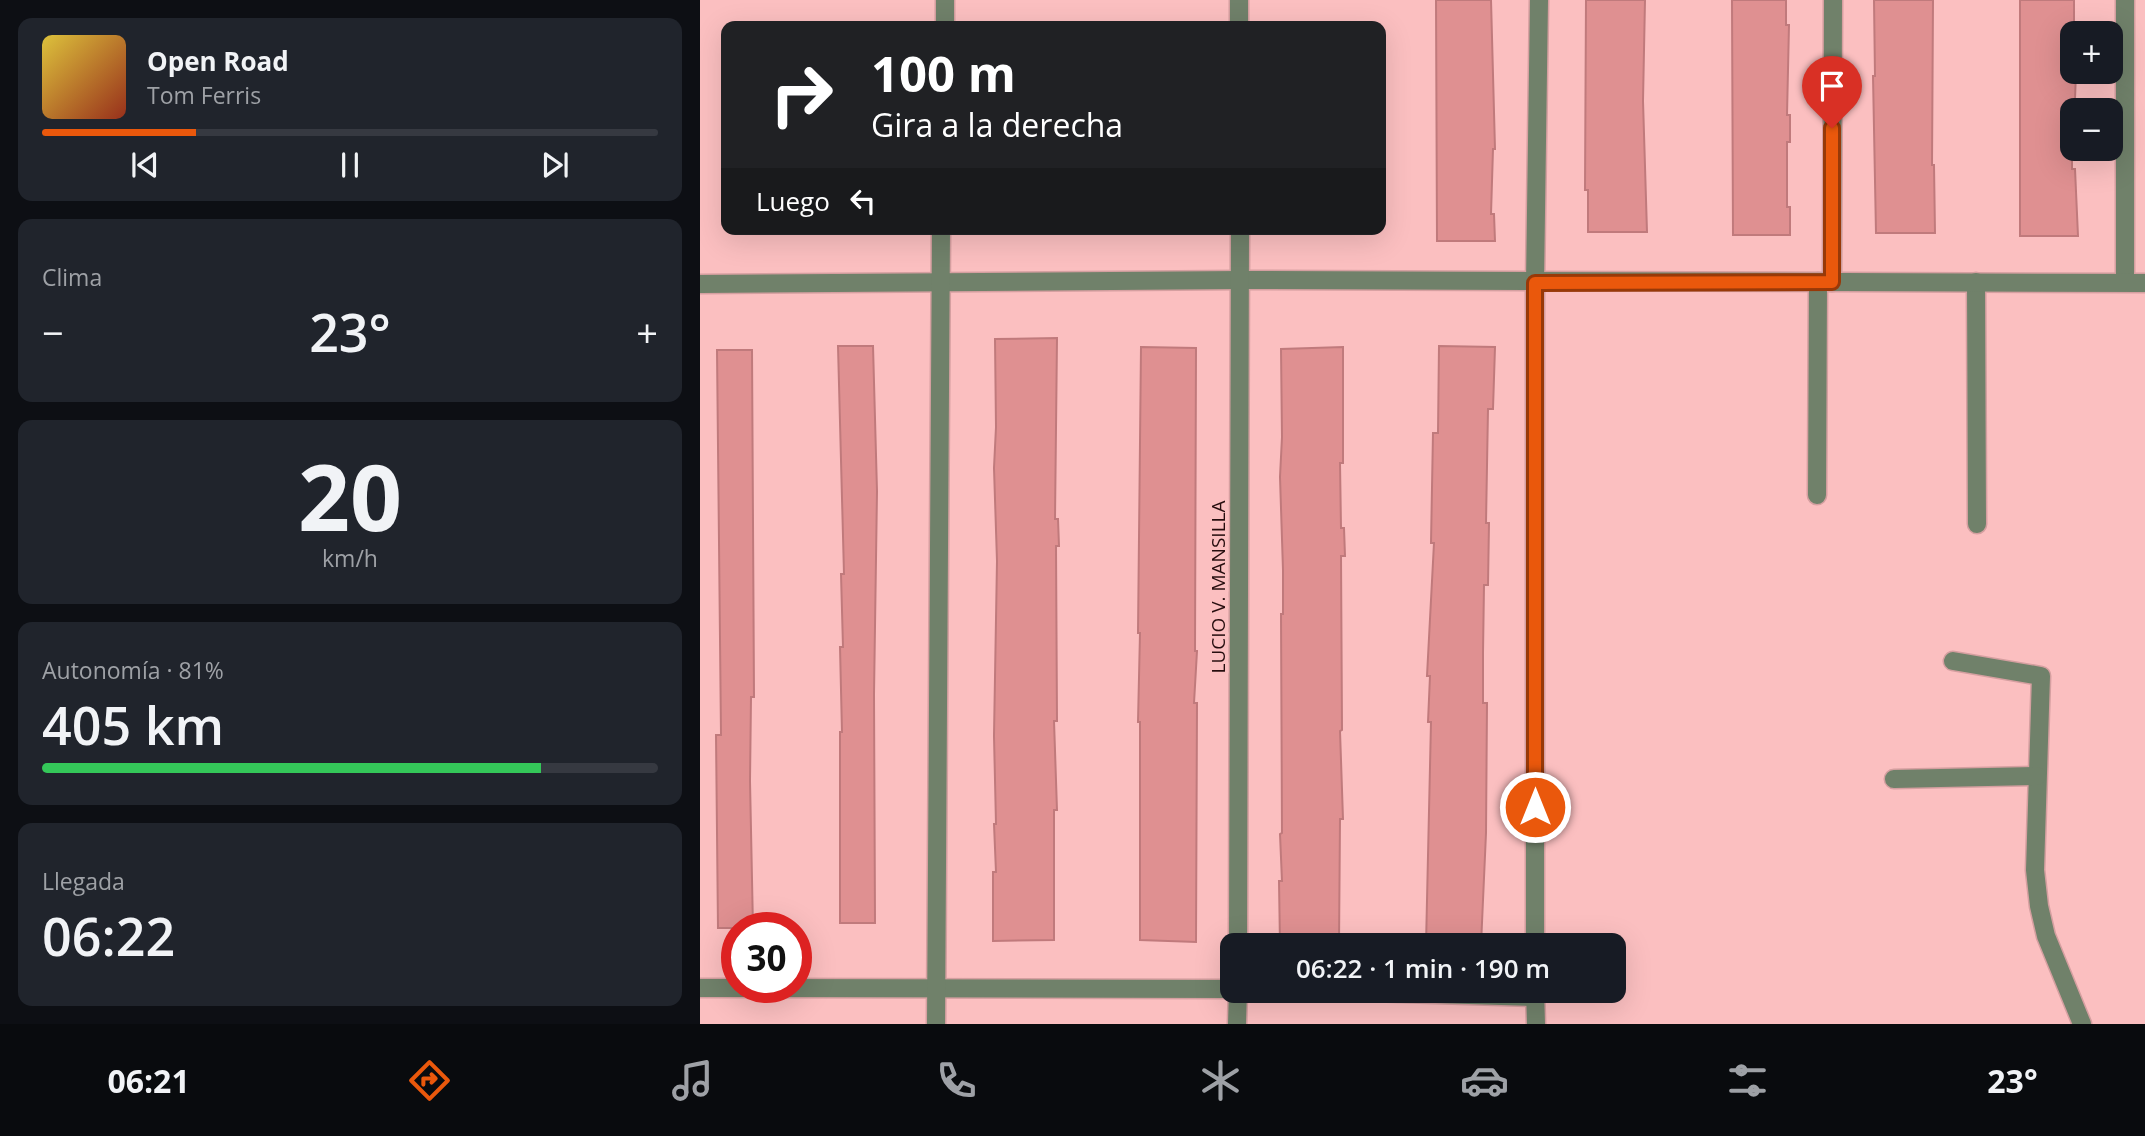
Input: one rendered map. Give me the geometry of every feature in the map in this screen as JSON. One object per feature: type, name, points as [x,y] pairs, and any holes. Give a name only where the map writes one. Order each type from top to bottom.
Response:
[{"type":"street","points":[[944,21],[945,0]]},
{"type":"street","points":[[1239,0],[1239,21]]},
{"type":"street","points":[[1535,933],[1535,283],[1539,0]]},
{"type":"street","points":[[1817,495],[1833,0]]},
{"type":"street","points":[[2125,0],[2125,282]]},
{"type":"street","points":[[936,1024],[941,235]]},
{"type":"street","name":"LUCIO V. MANSILLA","points":[[1238,933],[1240,235]]},
{"type":"street","points":[[700,284],[1240,280],[2145,283]]},
{"type":"street","points":[[1976,282],[1977,524]]},
{"type":"street","points":[[1953,661],[2041,676],[2035,870],[2039,906],[2046,936],[2082,1024]]},
{"type":"street","points":[[1894,779],[2037,776]]},
{"type":"street","points":[[700,988],[1220,989]]},
{"type":"street","points":[[1237,1024],[1238,1003]]},
{"type":"street","points":[[1535,1003],[1536,1024]]},
{"type":"building","points":[[1436,0],[1491,0],[1495,149],[1491,214],[1494,214],[1495,241],[1437,241]]},
{"type":"building","points":[[1586,0],[1645,0],[1643,101],[1647,232],[1588,232],[1588,190],[1585,190]]},
{"type":"building","points":[[1732,0],[1786,0],[1786,25],[1789,25],[1787,115],[1790,115],[1790,142],[1787,142],[1787,207],[1790,207],[1790,235],[1733,235]]},
{"type":"building","points":[[1874,0],[1933,0],[1932,165],[1935,233],[1876,233]]},
{"type":"building","points":[[2020,0],[2074,0],[2074,21],[2060,21],[2060,84],[2076,84],[2075,98],[2060,98],[2060,161],[2072,161],[2072,169],[2075,169],[2078,236],[2020,236]]},
{"type":"building","points":[[1057,338],[1055,519],[1058,519],[1059,546],[1056,546],[1057,721],[1054,721],[1057,810],[1054,810],[1054,940],[993,941],[993,872],[996,872],[995,339]]},
{"type":"building","points":[[838,346],[873,346],[877,491],[875,923],[840,923],[840,647],[843,647],[841,574],[844,574]]},
{"type":"building","points":[[1439,346],[1495,347],[1493,409],[1488,409],[1488,585],[1484,585],[1483,653],[1483,703],[1487,703],[1486,833],[1482,933],[1426,933],[1431,722],[1428,722],[1430,676],[1427,676],[1434,543],[1431,543],[1433,433],[1438,433]]},
{"type":"building","points":[[1141,347],[1196,348],[1196,942],[1140,940],[1138,633]]},
{"type":"building","points":[[1343,347],[1343,463],[1340,463],[1341,528],[1344,528],[1345,556],[1341,556],[1340,731],[1343,819],[1340,819],[1339,933],[1280,933],[1283,614],[1281,349]]},
{"type":"building","points":[[717,350],[752,350],[754,697],[751,697],[750,781],[753,912],[721,912],[721,928],[718,928],[716,735],[721,735]]},
{"type":"route","points":[[1535,807],[1535,283],[1832,282],[1832,128]]}]
